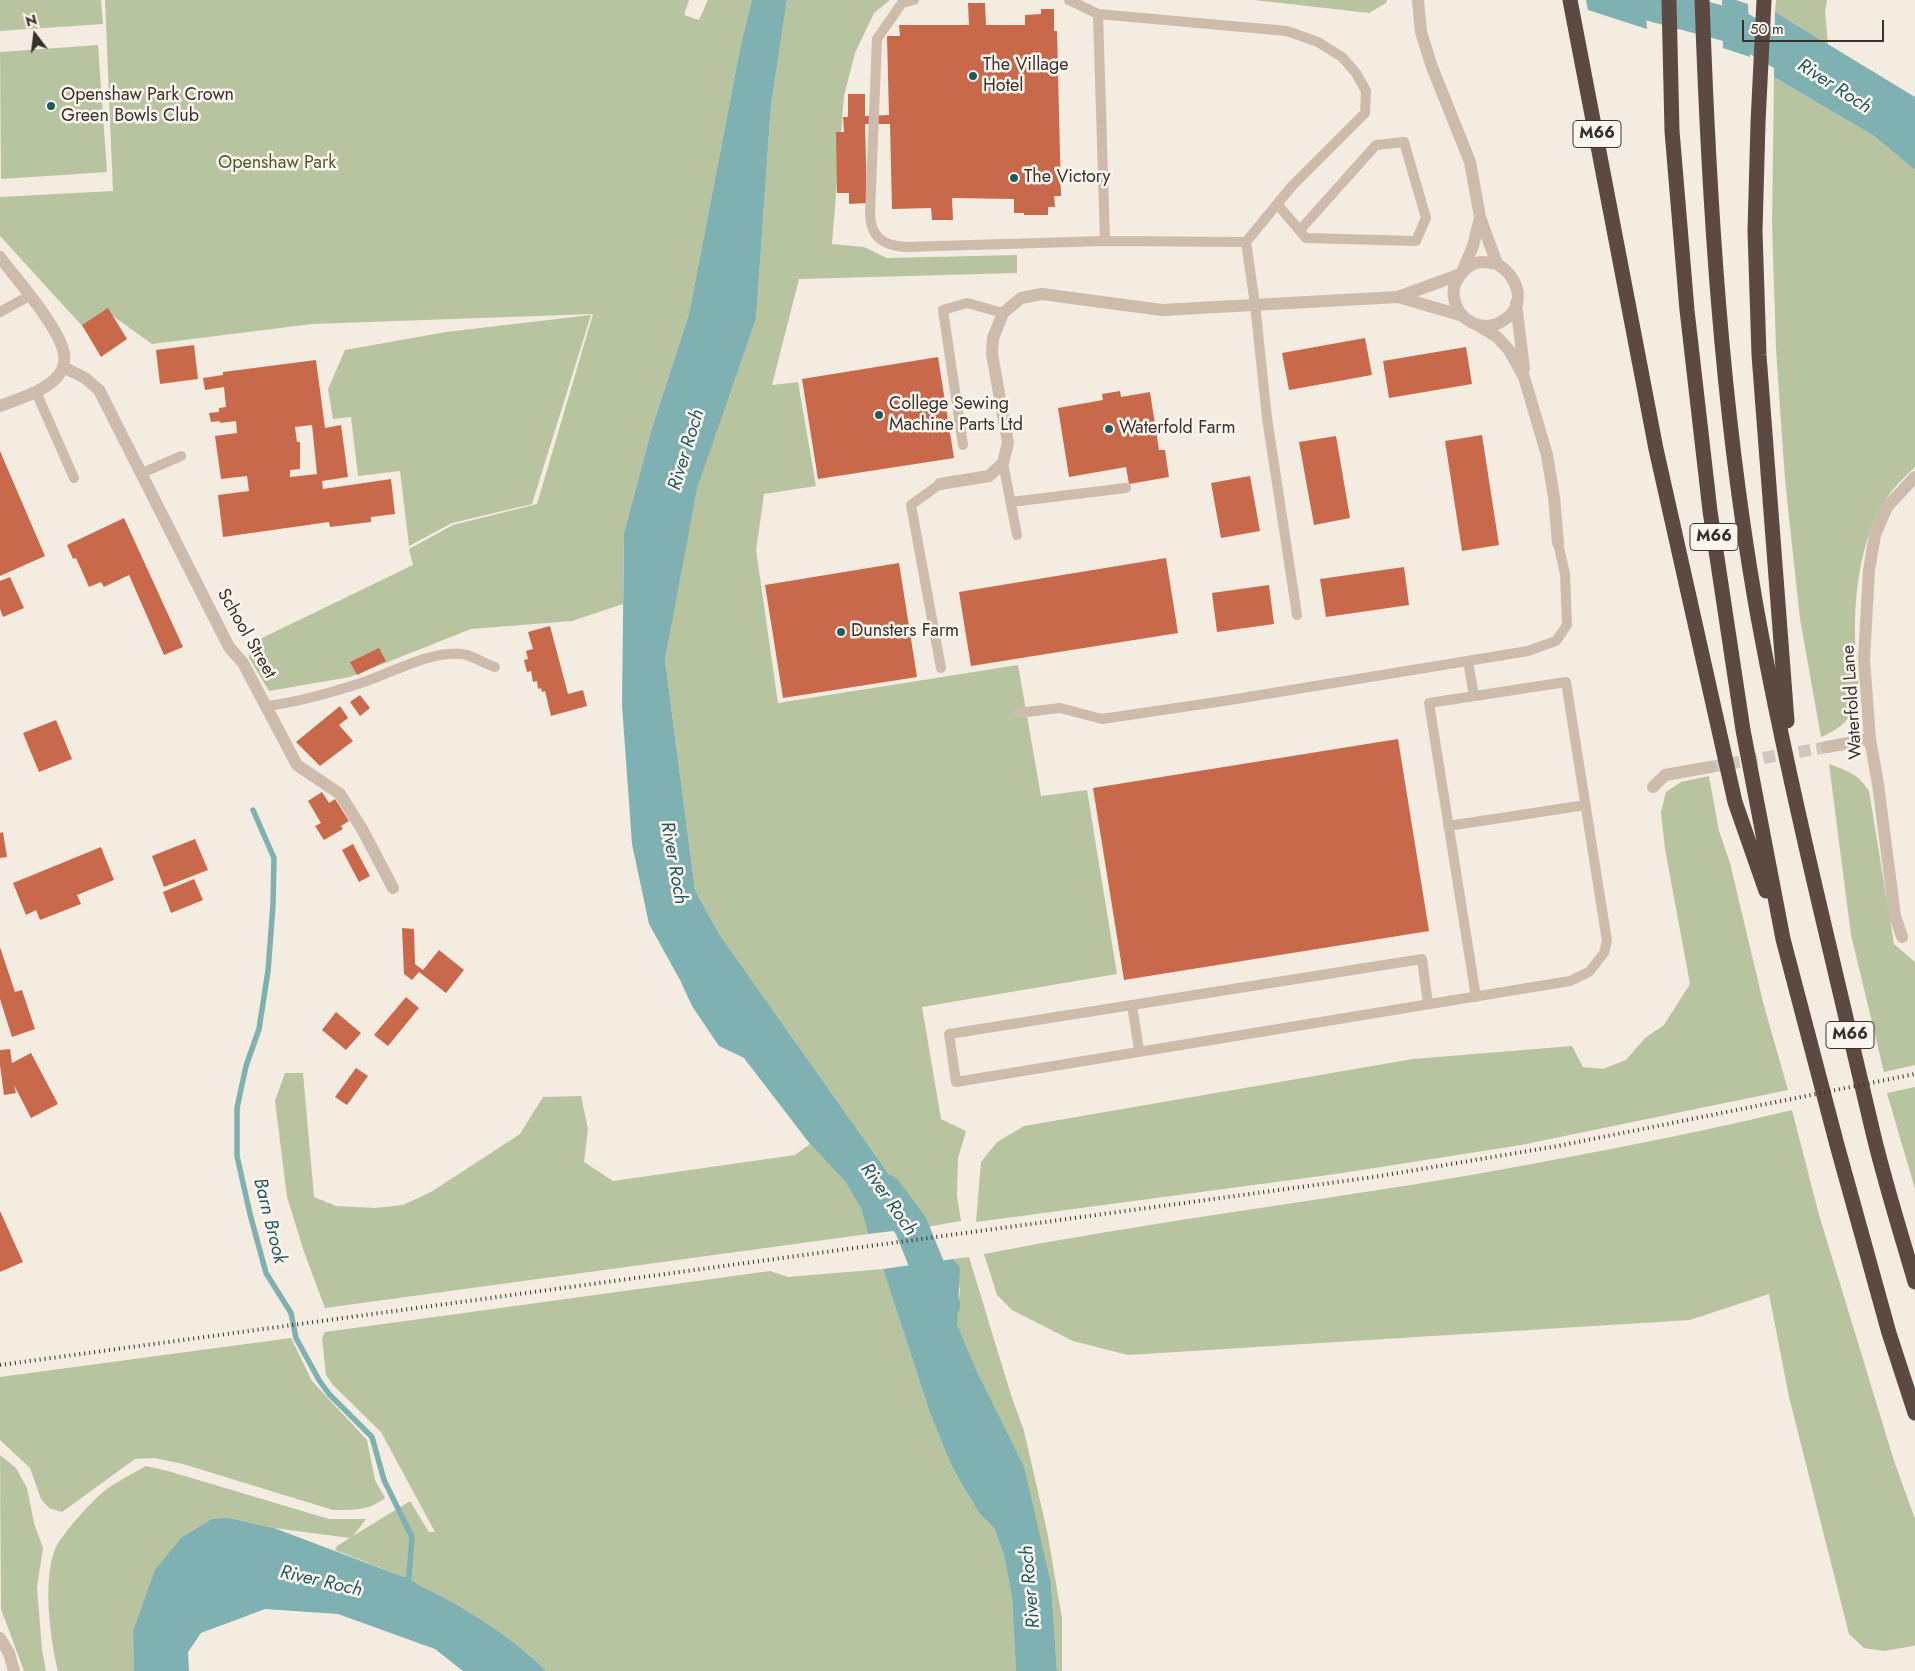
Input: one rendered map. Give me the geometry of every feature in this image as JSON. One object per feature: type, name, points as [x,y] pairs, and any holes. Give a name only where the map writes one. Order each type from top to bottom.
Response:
[{"type":"highway","name":"M66","points":[[1570,0],[1656,449],[1735,802],[1783,939]]},
{"type":"highway","name":"M66","points":[[1669,0],[1672,131],[1687,310],[1710,511],[1743,730],[1783,939],[1889,1333],[1915,1413]]},
{"type":"highway","name":"M66","points":[[1702,0],[1706,131],[1724,370],[1755,600],[1792,785],[1875,1140],[1915,1282]]},
{"type":"highway","name":"M66","points":[[1764,0],[1755,231],[1759,355],[1776,554],[1792,785]]},
{"type":"street","points":[[1418,0],[1421,32],[1432,67],[1470,162],[1480,217],[1497,264]]},
{"type":"street","points":[[1460,315],[1455,305],[1453,294],[1455,283],[1473,246],[1480,217]]},
{"type":"street","points":[[0,258],[51,326],[62,346],[64,355],[63,367],[53,380],[36,392],[0,406]]},
{"type":"street","points":[[940,484],[989,476],[1003,463],[1008,443],[992,354],[993,338],[1003,313],[1021,298],[1042,294],[1162,310],[1398,297],[1461,273],[1471,265],[1482,262],[1497,264],[1514,278],[1518,292],[1516,303],[1512,313],[1504,320],[1494,325],[1480,326]]},
{"type":"street","points":[[1398,297],[1460,315],[1469,322],[1480,326],[1497,337],[1509,350],[1524,377]]},
{"type":"street","points":[[1516,303],[1524,377],[1547,455],[1554,497],[1558,543]]},
{"type":"street","name":"School Street","points":[[63,367],[85,378],[99,390],[229,647],[243,663],[297,765],[322,780],[340,794],[362,829],[393,888]]},
{"type":"street","name":"Waterfold Lane","points":[[1902,937],[1895,916],[1878,784],[1870,739],[1864,659],[1869,570],[1875,536],[1887,507],[1915,477]]},
{"type":"street","points":[[1827,747],[1870,739]]},
{"type":"street","points":[[1653,787],[1665,775],[1710,767]]},
{"type":"street","points":[[0,1638],[9,1653],[14,1671]]},
{"type":"lane","points":[[914,0],[902,3],[877,39],[870,214],[870,226],[876,236],[892,246],[905,247],[1105,241],[1246,242]]},
{"type":"lane","points":[[1069,0],[1098,14],[1287,31],[1318,42],[1342,57],[1356,73],[1366,91],[1365,113],[1292,186],[1246,242],[1255,304],[1267,418],[1297,615]]},
{"type":"lane","points":[[1098,14],[1105,241]]},
{"type":"lane","points":[[1277,204],[1306,238],[1416,241],[1426,218],[1404,142],[1376,145],[1300,230]]},
{"type":"lane","points":[[0,312],[29,296]]},
{"type":"lane","points":[[963,445],[943,310],[967,303],[1003,313]]},
{"type":"lane","points":[[36,392],[74,478]]},
{"type":"lane","points":[[142,473],[181,456]]},
{"type":"lane","points":[[1003,463],[1017,535]]},
{"type":"lane","points":[[940,484],[911,505],[941,668]]},
{"type":"lane","points":[[1011,502],[1126,488]]},
{"type":"lane","points":[[1017,713],[1060,708],[1102,719],[1528,651],[1556,641],[1567,625],[1565,574],[1558,543]]},
{"type":"lane","points":[[266,706],[328,693],[427,658],[446,655],[466,655],[495,667]]},
{"type":"lane","points":[[1468,661],[1474,696]]},
{"type":"lane","points":[[1428,1004],[1422,959],[949,1034],[956,1082],[1139,1050],[1428,1004],[1570,981],[1589,972],[1604,953],[1607,941],[1566,682],[1429,703],[1476,996]]},
{"type":"lane","points":[[1448,826],[1586,805]]},
{"type":"lane","points":[[1132,1005],[1139,1050]]},
{"type":"green space","points":[[0,0],[101,0],[103,24],[0,31]]},
{"type":"green space","name":"Openshaw Park","points":[[105,0],[689,0],[684,15],[699,20],[708,0],[752,0],[741,44],[689,314],[652,428],[624,533],[623,604],[572,621],[471,629],[350,677],[269,691],[249,658],[250,650],[262,638],[413,565],[409,549],[453,525],[537,504],[593,314],[312,324],[152,344],[113,316],[101,315],[84,328],[0,236],[0,197],[113,191]]},
{"type":"green space","points":[[787,0],[890,0],[874,13],[855,53],[844,96],[832,244],[864,247],[887,258],[1017,255],[1017,273],[799,279],[772,385],[798,382],[816,486],[764,494],[756,550],[778,703],[1018,665],[1041,796],[1087,790],[1117,974],[922,1007],[941,1119],[966,1131],[958,1158],[957,1196],[961,1221],[926,1227],[719,934],[695,890],[665,660],[696,488],[756,319],[771,105]]},
{"type":"green space","points":[[1255,0],[1387,0],[1386,3],[1369,13]]},
{"type":"green space","points":[[1776,0],[1827,0],[1825,12],[1828,44],[1775,12]]},
{"type":"green space","name":"Openshaw Park Crown Green Bowls Club","points":[[98,45],[107,172],[1,179],[0,52]]},
{"type":"green space","points":[[1774,77],[1874,136],[1915,170],[1915,467],[1891,492],[1881,508],[1866,543],[1861,563],[1856,602],[1855,640],[1858,689],[1853,710],[1842,725],[1821,737],[1800,619],[1785,480],[1776,349],[1772,224]]},
{"type":"green space","points":[[591,315],[532,504],[452,523],[409,546],[400,471],[358,476],[351,417],[333,419],[328,389],[345,350],[446,332]]},
{"type":"green space","points":[[1829,764],[1852,774],[1869,791],[1894,944],[1915,962],[1915,1065],[1884,1072],[1851,935]]},
{"type":"green space","points":[[1709,776],[1719,831],[1730,863],[1764,1006],[1788,1090],[1521,1145],[1336,1174],[976,1222],[981,1162],[997,1142],[1024,1126],[1413,1059],[1572,1046],[1583,1067],[1603,1069],[1626,1060],[1645,1038],[1664,1025],[1690,984],[1665,849],[1661,812],[1666,792],[1681,782]]},
{"type":"green space","points":[[285,1073],[303,1073],[314,1197],[336,1206],[375,1208],[403,1205],[431,1192],[520,1134],[543,1097],[581,1096],[588,1129],[584,1162],[613,1181],[795,1155],[810,1144],[846,1181],[861,1208],[868,1234],[325,1308],[304,1252],[287,1197],[275,1101]]},
{"type":"green space","points":[[1915,1087],[1915,1189],[1887,1093]]},
{"type":"green space","points":[[1792,1110],[1819,1215],[1894,1461],[1915,1519],[1915,1645],[1913,1646],[1884,1651],[1864,1648],[1849,1634],[1789,1397],[1769,1294],[1690,1320],[1128,1355],[1073,1341],[1012,1310],[997,1295],[984,1254],[1168,1222],[1477,1174],[1714,1128]]},
{"type":"green space","points":[[969,1257],[1011,1395],[1024,1431],[1047,1531],[1062,1618],[1062,1671],[1057,1671],[1051,1584],[977,1372],[956,1325],[960,1289],[953,1259]]},
{"type":"green space","points":[[883,1269],[930,1413],[952,1467],[979,1513],[994,1528],[1004,1555],[1012,1598],[1016,1671],[546,1671],[503,1635],[454,1603],[407,1577],[335,1550],[337,1546],[350,1538],[274,1528],[229,1518],[133,1631],[134,1671],[58,1671],[50,1626],[48,1591],[49,1575],[56,1547],[78,1518],[103,1492],[146,1466],[329,1519],[366,1519],[353,1536],[410,1501],[429,1532],[435,1532],[381,1432],[333,1385],[326,1375],[322,1338],[325,1332],[770,1271],[788,1277]]},
{"type":"green space","points":[[291,1338],[312,1381],[367,1440],[375,1480],[385,1498],[379,1502],[366,1508],[333,1510],[183,1464],[154,1458],[135,1459],[62,1512],[49,1508],[41,1499],[30,1468],[0,1440],[0,1377]]},
{"type":"green space","points":[[0,1455],[16,1468],[27,1488],[34,1523],[43,1548],[37,1587],[42,1650],[46,1671],[24,1671],[1,1609]]},
{"type":"water","points":[[752,0],[787,0],[771,105],[756,319],[697,488],[665,660],[695,890],[719,934],[926,1227],[868,1234],[861,1208],[845,1181],[810,1144],[744,1058],[719,1046],[692,1006],[649,924],[632,844],[622,705],[624,533],[652,428],[689,314],[741,44]]},
{"type":"water","points":[[1586,0],[1645,0],[1647,29],[1588,10]]},
{"type":"water","points":[[1722,0],[1736,0],[1748,4],[1750,57],[1723,48]]},
{"type":"water","points":[[1775,12],[1915,97],[1915,170],[1874,136],[1774,77]]},
{"type":"water","points":[[953,1259],[960,1267],[957,1325],[977,1372],[1024,1467],[1051,1584],[1057,1671],[1016,1671],[1012,1598],[1004,1555],[994,1528],[979,1513],[952,1467],[930,1413],[883,1269]]},
{"type":"water","points":[[229,1518],[274,1528],[409,1579],[454,1603],[487,1624],[519,1647],[546,1671],[463,1671],[435,1649],[338,1614],[265,1609],[201,1633],[188,1652],[189,1671],[134,1671],[133,1631],[155,1570],[181,1538],[212,1519]]},
{"type":"building","name":"The Village Hotel","points":[[968,3],[985,3],[986,25],[1025,25],[1025,15],[1041,14],[1041,9],[1054,9],[1054,31],[1057,31],[1061,196],[1054,196],[1055,207],[1048,207],[1048,215],[1024,215],[1024,213],[1014,213],[1014,199],[952,198],[953,220],[932,220],[931,208],[892,209],[890,124],[865,124],[867,203],[849,204],[849,193],[837,193],[836,132],[844,132],[843,117],[848,117],[848,94],[865,94],[865,116],[889,115],[887,36],[900,36],[899,25],[969,25]]},
{"type":"building","points":[[108,308],[127,339],[101,357],[82,325]]},
{"type":"building","points":[[1365,338],[1372,375],[1289,390],[1282,353]]},
{"type":"building","points":[[194,345],[198,379],[160,384],[156,350]]},
{"type":"building","points":[[1466,347],[1472,384],[1389,398],[1383,361]]},
{"type":"building","points":[[938,357],[954,458],[818,479],[802,379]]},
{"type":"building","points":[[316,360],[325,428],[341,425],[348,477],[322,481],[323,489],[391,479],[395,514],[371,517],[371,522],[330,527],[329,522],[223,537],[218,495],[249,491],[247,476],[221,479],[215,436],[237,433],[236,421],[211,422],[209,413],[219,412],[219,408],[226,407],[224,387],[205,390],[203,378],[223,375],[223,372]],"holes":[[[312,425],[317,474],[290,477],[290,470],[300,469],[300,442],[297,442],[295,427]]]},
{"type":"building","name":"Waterfold Farm","points":[[1120,391],[1121,397],[1150,392],[1159,450],[1165,450],[1169,477],[1129,484],[1126,467],[1069,477],[1058,408],[1103,400],[1102,394]]},
{"type":"building","points":[[1482,435],[1499,545],[1462,551],[1445,441]]},
{"type":"building","points":[[1336,436],[1350,518],[1314,525],[1299,442]]},
{"type":"building","points":[[0,451],[45,556],[0,576]]},
{"type":"building","points":[[1250,476],[1260,531],[1221,538],[1211,483]]},
{"type":"building","points":[[124,518],[183,647],[164,655],[129,575],[104,587],[101,582],[89,587],[76,558],[73,559],[67,545]]},
{"type":"building","points":[[1166,558],[1178,633],[971,666],[959,592]]},
{"type":"building","points":[[899,563],[917,677],[783,698],[765,585]]},
{"type":"building","points":[[1404,567],[1409,605],[1326,617],[1320,579]]},
{"type":"building","points":[[10,577],[24,608],[3,617],[0,609],[0,581]]},
{"type":"building","points":[[1269,585],[1274,624],[1217,632],[1212,593]]},
{"type":"building","points":[[550,626],[568,694],[583,690],[587,706],[551,716],[545,691],[542,692],[541,688],[538,689],[537,681],[533,682],[531,671],[527,672],[524,660],[528,659],[526,651],[533,649],[528,632]]},
{"type":"building","points":[[379,648],[386,661],[357,675],[350,662]]},
{"type":"building","points":[[360,695],[370,708],[360,716],[350,702]]},
{"type":"building","points":[[340,706],[348,718],[339,725],[353,741],[320,766],[296,742]]},
{"type":"building","points":[[56,720],[72,759],[39,772],[23,733]]},
{"type":"building","points":[[1398,739],[1429,931],[1124,980],[1093,788]]},
{"type":"building","points":[[322,792],[329,803],[335,799],[349,821],[341,826],[343,829],[324,840],[315,826],[321,823],[308,801]]},
{"type":"building","points":[[3,832],[7,857],[0,858],[0,833]]},
{"type":"building","points":[[195,839],[208,870],[164,887],[152,856]]},
{"type":"building","points":[[353,844],[370,876],[359,882],[342,850]]},
{"type":"building","points":[[101,847],[114,880],[77,895],[81,904],[40,920],[36,910],[26,915],[13,883]]},
{"type":"building","points":[[194,879],[203,900],[171,913],[163,892]]},
{"type":"building","points":[[402,928],[414,929],[415,964],[423,970],[439,950],[464,970],[446,993],[419,972],[412,980],[404,974]]},
{"type":"building","points":[[0,947],[15,992],[22,990],[35,1029],[12,1037],[0,999]]},
{"type":"building","points":[[406,997],[419,1008],[388,1046],[374,1035]]},
{"type":"building","points":[[336,1012],[361,1033],[346,1050],[322,1030]]},
{"type":"building","points":[[10,1049],[12,1063],[31,1053],[58,1104],[31,1118],[14,1085],[16,1093],[4,1095],[0,1050]]},
{"type":"building","points":[[356,1068],[368,1076],[347,1105],[335,1097]]},
{"type":"building","points":[[0,1211],[23,1262],[0,1272]]},
{"type":"waterway","name":"River Roch","points":[[1636,0],[1737,27],[1815,72]]},
{"type":"waterway","name":"Barn Brook","points":[[253,810],[274,858],[273,905],[268,971],[259,1029],[246,1066],[237,1108],[237,1156],[266,1273],[291,1313],[296,1338],[319,1380],[329,1394],[372,1437],[384,1480],[412,1537],[407,1582]]},
{"type":"waterway","name":"River Roch","points":[[885,1191],[911,1226],[943,1305]]},
{"type":"tunnel","points":[[1710,767],[1827,747]]},
{"type":"railway","points":[[0,1365],[1374,1177],[1558,1146],[1915,1074]]},
{"type":"place","name":"The Village Hotel","points":[[973,76]]},
{"type":"place","name":"Openshaw Park Crown Green Bowls Club","points":[[51,106]]},
{"type":"place","name":"The Victory","points":[[1014,178]]},
{"type":"place","name":"College Sewing Machine Parts Ltd","points":[[879,415]]},
{"type":"place","name":"Waterfold Farm","points":[[1109,429]]},
{"type":"place","name":"Dunsters Farm","points":[[841,632]]}]
